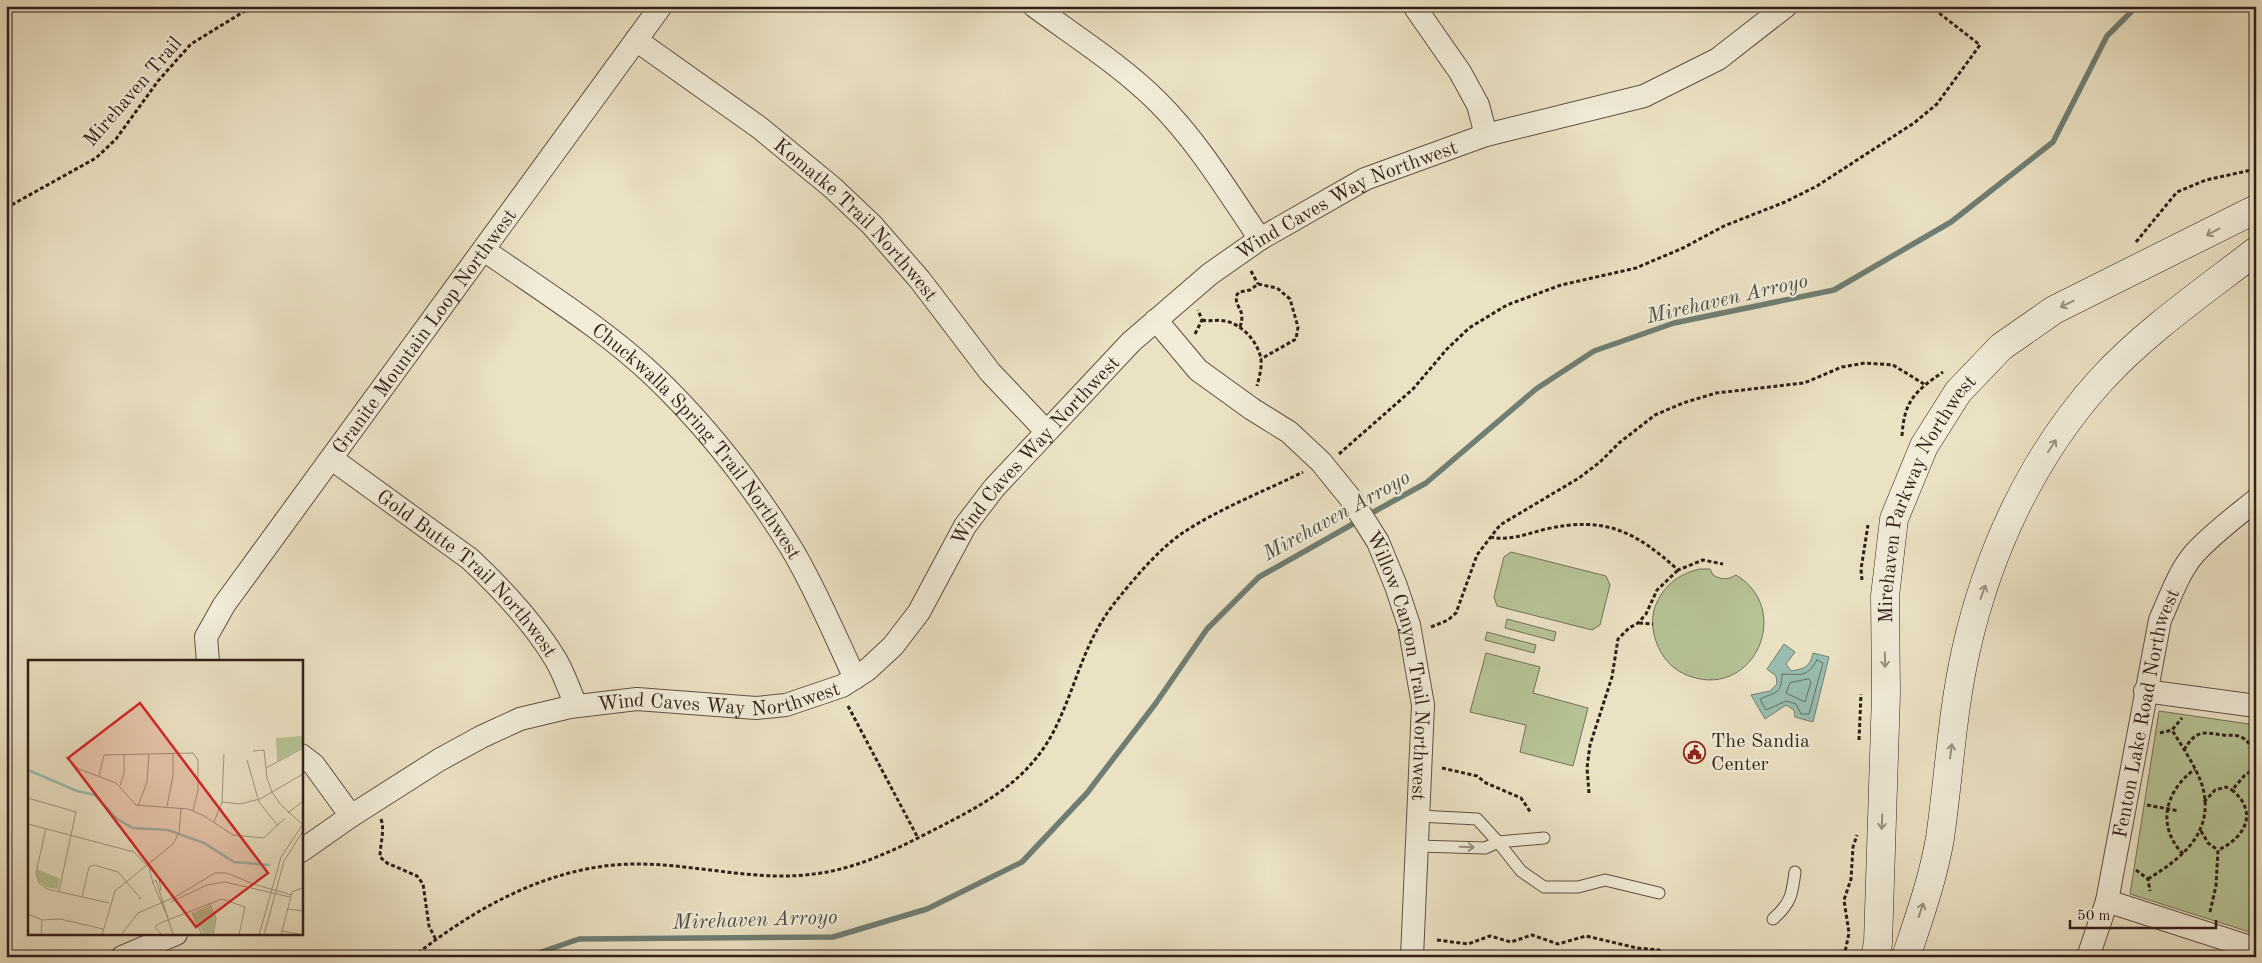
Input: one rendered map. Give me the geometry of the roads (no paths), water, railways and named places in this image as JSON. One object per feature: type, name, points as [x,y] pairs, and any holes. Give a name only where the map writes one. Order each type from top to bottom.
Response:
[{"type":"street","name":"Granite Mountain Loop Northwest","points":[[208,660],[206,637],[224,605],[660,6]]},
{"type":"street","points":[[1034,6],[1109,61],[1158,101],[1192,140],[1260,239]]},
{"type":"street","points":[[1414,6],[1460,72],[1478,105],[1486,134]]},
{"type":"street","name":"Wind Caves Way Northwest","points":[[302,849],[439,760],[481,737],[520,719],[576,706],[637,699],[756,708],[786,705],[842,686],[855,678],[893,646],[919,612],[965,526],[994,488],[1131,342],[1210,274],[1260,239],[1365,179],[1486,134],[1644,96],[1718,60],[1786,6]]},
{"type":"street","name":"Komatke Trail Northwest","points":[[636,40],[760,128],[833,188],[872,226],[920,280],[990,372],[1046,431]]},
{"type":"street","name":"Mirehaven Parkway Northwest","points":[[1875,957],[1878,943],[1886,694],[1884,596],[1894,519],[1924,446],[1958,392],[2001,347],[2054,310],[2256,209]]},
{"type":"street","name":"Chuckwalla Spring Trail Northwest","points":[[484,250],[621,349],[656,378],[715,441],[747,481],[791,548],[855,678]]},
{"type":"street","points":[[1906,957],[1928,890],[1940,840],[1966,651],[1980,597],[2002,540],[2031,479],[2065,426],[2101,380],[2144,339],[2256,251]]},
{"type":"street","name":"Willow Canyon Trail Northwest","points":[[1156,320],[1198,370],[1252,409],[1289,432],[1321,462],[1351,499],[1378,542],[1396,586],[1409,625],[1423,705],[1412,957]]},
{"type":"street","name":"Gold Butte Trail Northwest","points":[[332,459],[470,559],[490,578],[521,612],[557,661],[576,706]]},
{"type":"street","name":"Fenton Lake Road Northwest","points":[[2088,957],[2107,901],[2145,691],[2160,620],[2177,581],[2193,556],[2216,532],[2256,500]]},
{"type":"street","points":[[2145,691],[2256,706]]},
{"type":"street","points":[[302,756],[314,765],[351,816]]},
{"type":"street","points":[[2107,901],[2256,949]]},
{"type":"street","points":[[122,957],[171,936]]},
{"type":"lane","points":[[1419,816],[1477,819],[1521,871],[1544,887],[1578,886],[1605,880],[1659,893]]},
{"type":"lane","points":[[1418,846],[1485,848],[1498,842],[1544,838]]},
{"type":"lane","points":[[1773,919],[1786,908],[1792,896],[1795,872]]},
{"type":"water","points":[[1784,644],[1795,652],[1786,664],[1791,671],[1806,666],[1813,653],[1829,657],[1813,722],[1795,717],[1794,710],[1786,705],[1765,719],[1751,695],[1770,691],[1777,684],[1776,676],[1767,669]]},
{"type":"waterway","name":"Mirehaven Arroyo","points":[[1368,515],[1426,483],[1536,389],[1594,351],[1674,323],[1834,290],[1951,222],[2053,142],[2107,36],[2137,6]]},
{"type":"waterway","name":"Mirehaven Arroyo","points":[[527,957],[579,939],[833,937],[927,909],[1022,862],[1087,793],[1156,703],[1207,629],[1259,577],[1360,520]]},
{"type":"place","name":"The Sandia Center","points":[[1695,752]]}]
